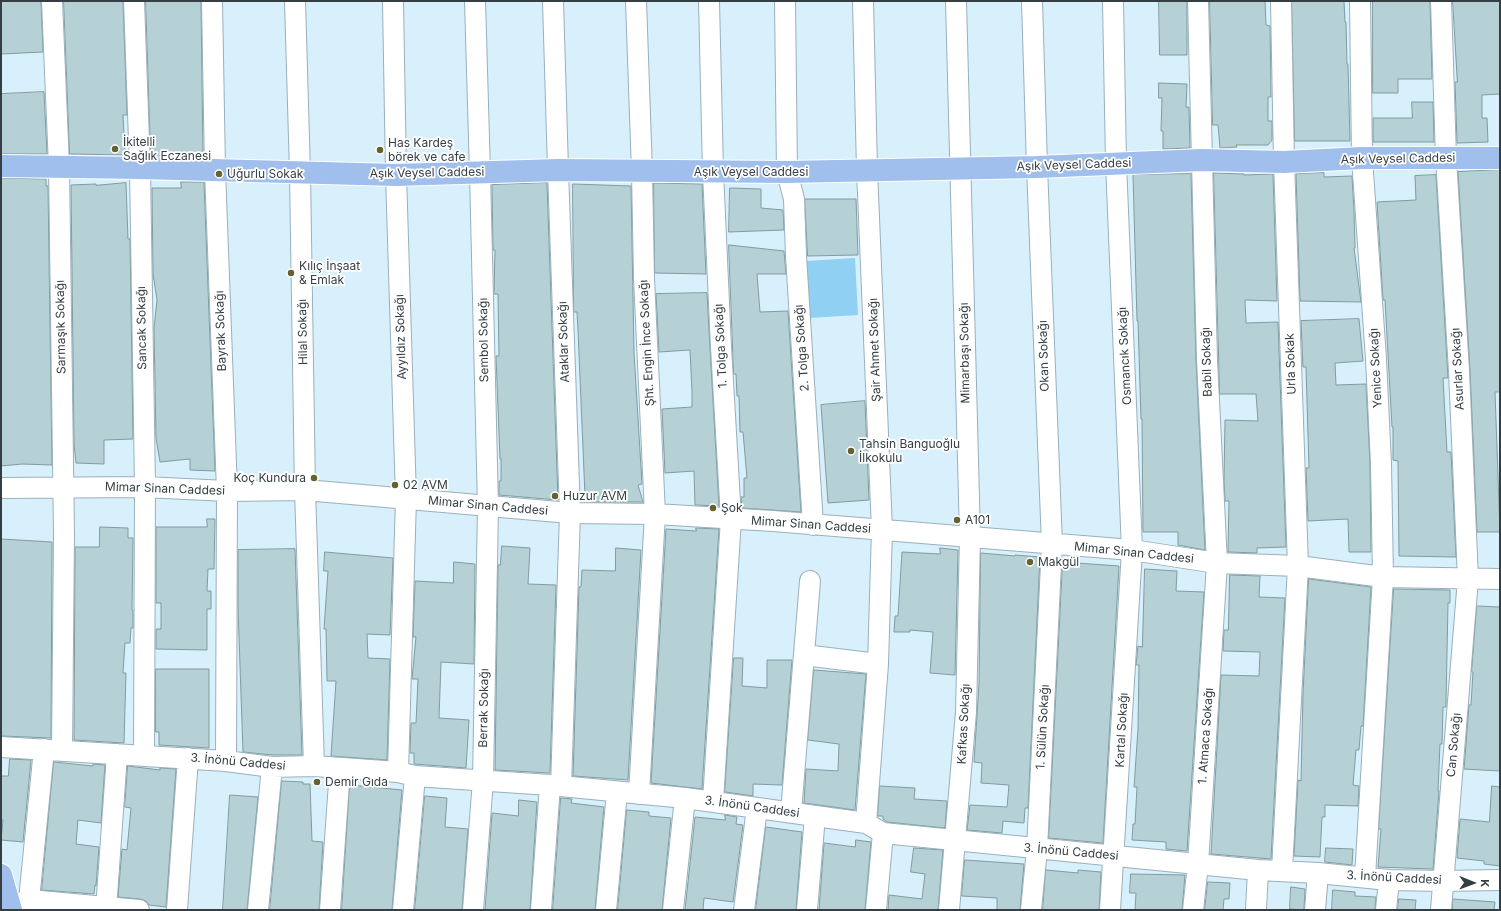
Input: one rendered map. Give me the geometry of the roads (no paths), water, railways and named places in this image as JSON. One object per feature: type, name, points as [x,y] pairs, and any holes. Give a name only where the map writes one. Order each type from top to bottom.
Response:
[{"type":"main road","name":"Aşık Veysel Caddesi","points":[[1,166],[59,166],[396,175],[558,170],[642,172],[787,172],[1037,167],[1202,160],[1284,162],[1362,158],[1500,158]]},
{"type":"main road","points":[[1,875],[17,905]]},
{"type":"street","name":"Sarmaşık Sokağı","points":[[17,905],[53,750],[63,487],[59,166],[52,1]]},
{"type":"street","name":"Sancak Sokağı","points":[[134,1],[140,168],[145,487],[144,756]]},
{"type":"street","name":"Bayrak Sokağı","points":[[212,1],[215,170],[227,491],[226,761]]},
{"type":"street","name":"Hilal Sokağı","points":[[295,1],[300,173],[305,490],[314,766]]},
{"type":"street","name":"Ayyıldız Sokağı","points":[[393,1],[396,175],[406,498],[406,774],[403,910]]},
{"type":"street","name":"Sembol Sokağı","points":[[475,1],[488,507]]},
{"type":"street","name":"Ataklar Sokağı","points":[[541,910],[555,786],[570,514],[553,1]]},
{"type":"street","name":"Şht. Engin İnce Sokağı","points":[[636,1],[644,278],[655,514],[639,794]]},
{"type":"street","name":"1. Tolga Sokağı","points":[[709,1],[713,172],[731,519],[713,801]]},
{"type":"street","name":"2. Tolga Sokağı","points":[[785,1],[787,172],[794,198],[796,256],[813,525]]},
{"type":"street","name":"Şair Ahmet Sokağı","points":[[863,1],[867,170],[882,530],[874,828],[876,910]]},
{"type":"street","name":"Mimarbaşı Sokağı","points":[[956,1],[970,537]]},
{"type":"street","name":"Okan Sokağı","points":[[1032,1],[1052,544]]},
{"type":"street","name":"Osmancık Sokağı","points":[[1113,1],[1116,163],[1132,550]]},
{"type":"street","name":"Babil Sokağı","points":[[1198,1],[1207,360],[1217,563]]},
{"type":"street","name":"Urla Sokak","points":[[1281,1],[1284,162],[1298,566],[1282,871]]},
{"type":"street","name":"Yenice Sokağı","points":[[1360,1],[1362,158],[1381,464],[1383,577],[1365,877]]},
{"type":"street","name":"Asurlar Sokağı","points":[[1442,1],[1446,158],[1458,363],[1468,579]]},
{"type":"street","name":"Mimar Sinan Caddesi","points":[[1,488],[145,487],[227,491],[305,490],[570,514],[655,514],[773,521],[1132,550],[1217,563],[1298,566],[1383,577],[1500,579]]},
{"type":"street","name":"Berrak Sokağı","points":[[473,910],[482,780],[488,507]]},
{"type":"street","name":"Kafkas Sokağı","points":[[949,910],[966,712],[970,537]]},
{"type":"street","name":"1. Sülün Sokağı","points":[[1031,910],[1037,849],[1052,544]]},
{"type":"street","name":"Kartal Sokağı","points":[[1110,910],[1132,550]]},
{"type":"street","name":"1. Atmaca Sokağı","points":[[1193,910],[1198,864],[1217,563]]},
{"type":"street","name":"Can Sokağı","points":[[1441,910],[1468,579]]},
{"type":"street","points":[[790,812],[810,581]]},
{"type":"street","points":[[804,655],[878,664]]},
{"type":"street","name":"3. İnönü Caddesi","points":[[1,747],[188,758],[272,767],[314,766],[685,798],[790,812],[874,828],[956,840],[1258,870],[1318,873],[1389,880],[1443,882],[1500,880]]},
{"type":"street","points":[[106,909],[118,754]]},
{"type":"street","points":[[177,910],[188,758]]},
{"type":"street","points":[[258,910],[272,767]]},
{"type":"street","points":[[330,910],[340,769]]},
{"type":"street","points":[[606,910],[617,792]]},
{"type":"street","points":[[673,910],[685,798]]},
{"type":"street","points":[[744,910],[757,808]]},
{"type":"street","points":[[807,910],[815,816]]},
{"type":"street","points":[[1256,910],[1258,870]]},
{"type":"street","points":[[1315,910],[1318,873]]},
{"type":"street","points":[[1386,910],[1389,880]]},
{"type":"street","points":[[17,905],[140,910]]},
{"type":"place","name":"İkitelli Sağlık Eczanesi","points":[[115,149]]},
{"type":"place","name":"Has Kardeş börek ve cafe","points":[[380,150]]},
{"type":"place","name":"Uğurlu Sokak","points":[[219,174]]},
{"type":"place","name":"Kılıç İnşaat & Emlak","points":[[291,273]]},
{"type":"place","name":"Tahsin Banguoğlu İlkokulu","points":[[851,451]]},
{"type":"place","name":"Koç Kundura","points":[[314,478]]},
{"type":"place","name":"02 AVM","points":[[395,485]]},
{"type":"place","name":"Huzur AVM","points":[[555,496]]},
{"type":"place","name":"Şok","points":[[713,508]]},
{"type":"place","name":"A101","points":[[957,520]]},
{"type":"place","name":"Makgül","points":[[1030,562]]},
{"type":"place","name":"Demir Gıda","points":[[317,782]]}]
